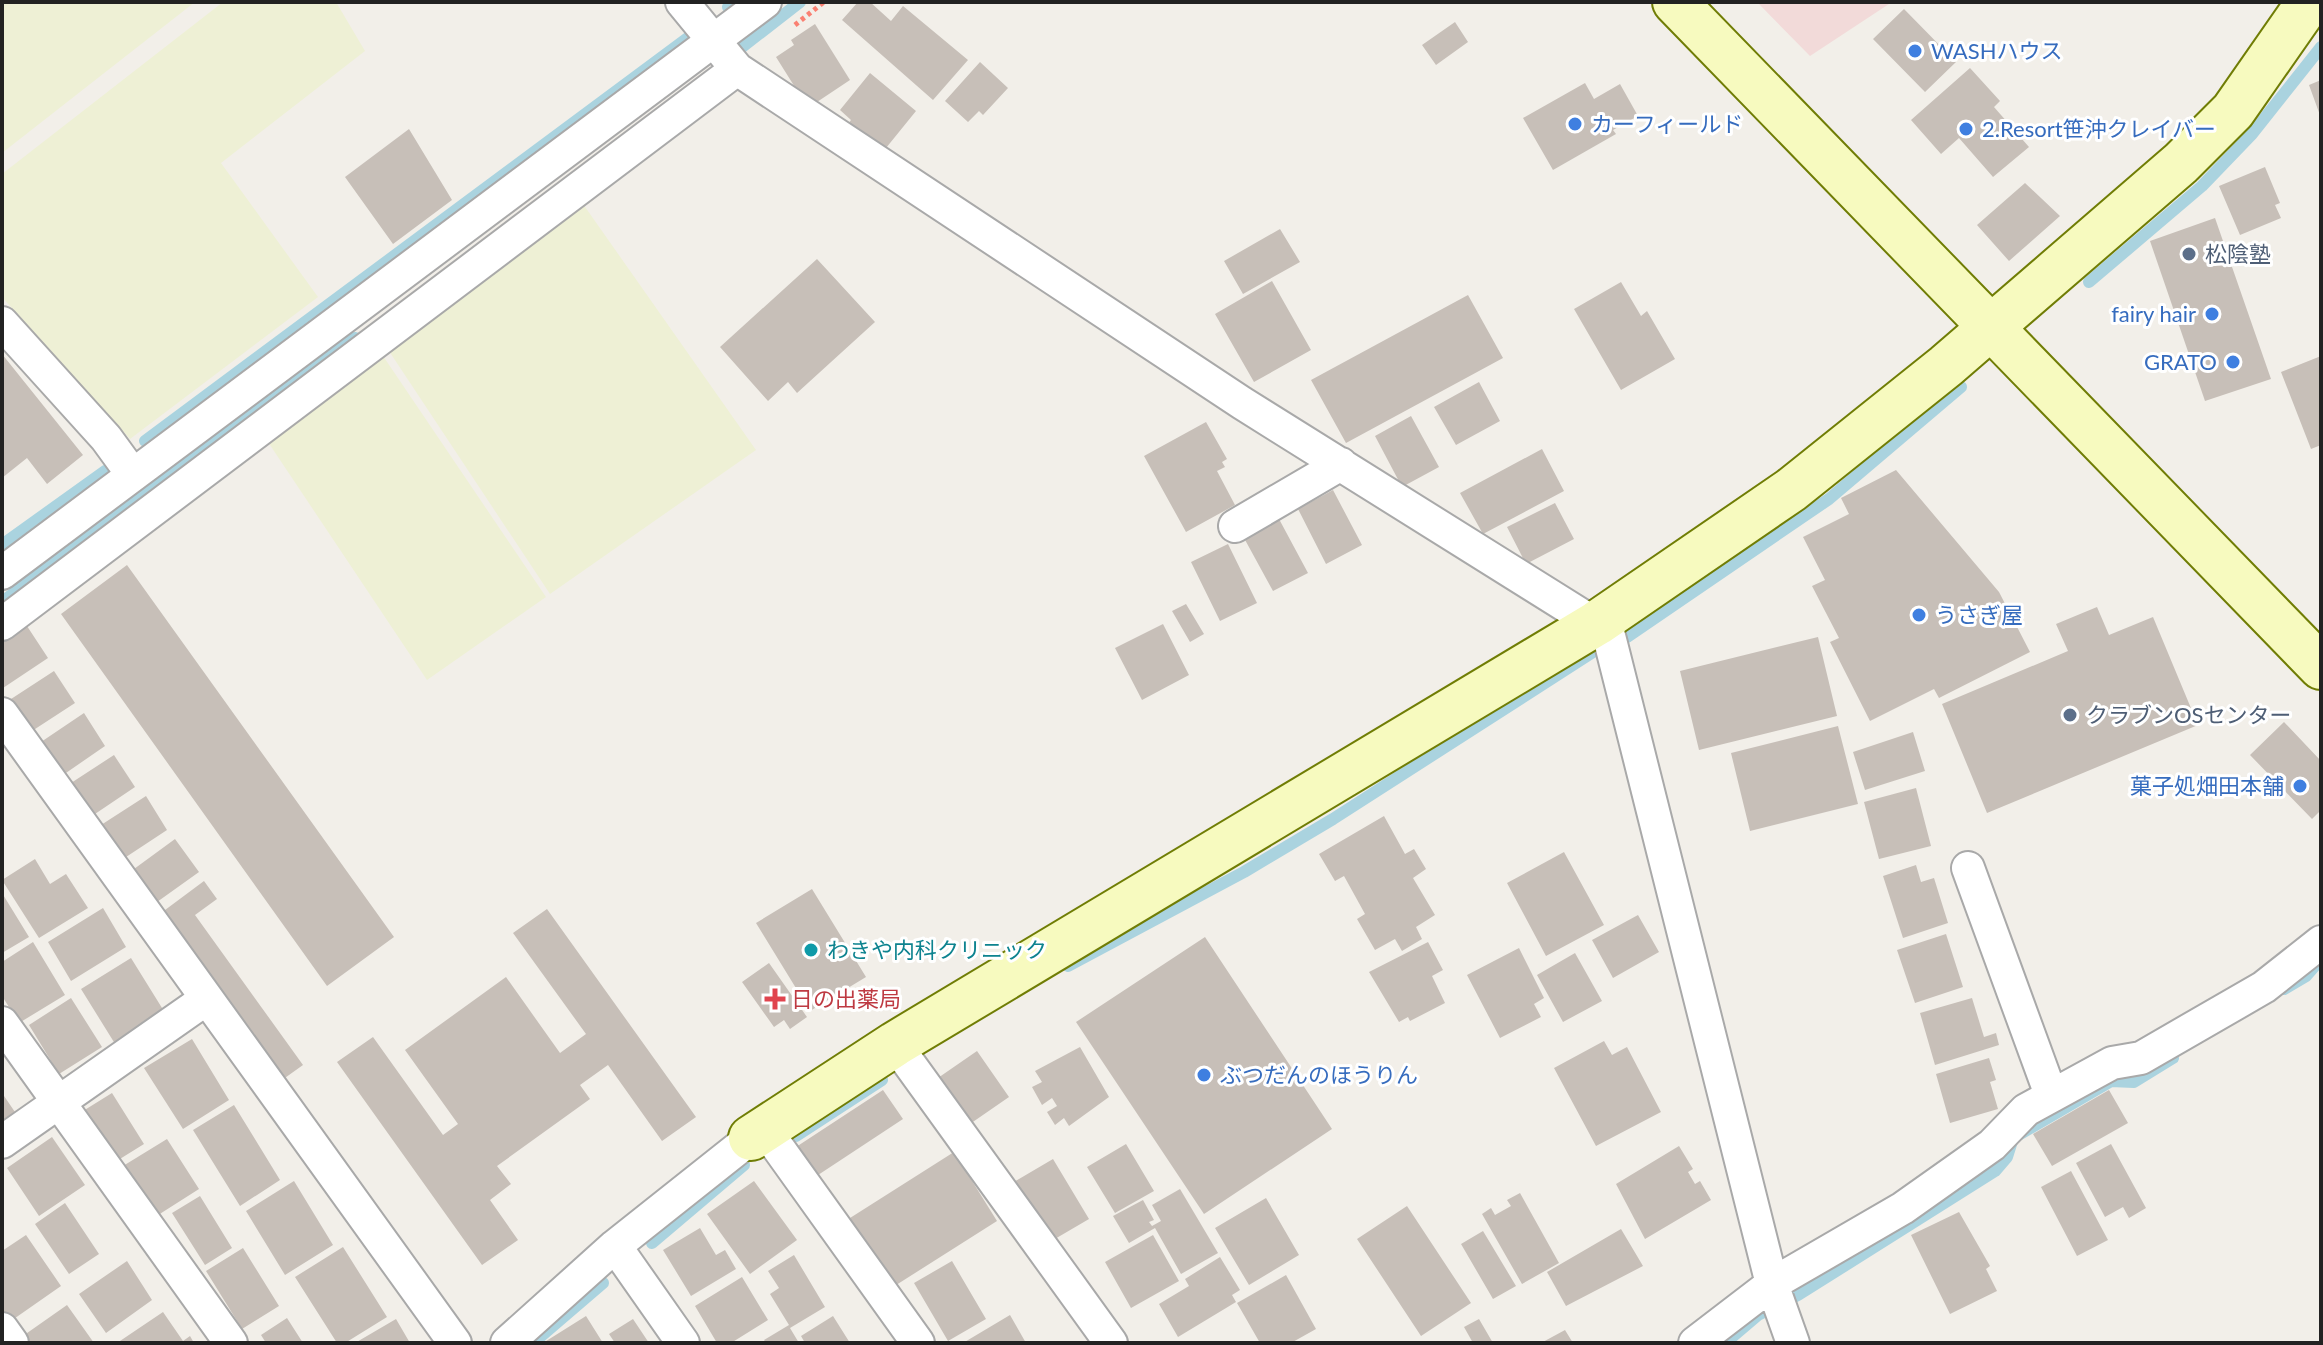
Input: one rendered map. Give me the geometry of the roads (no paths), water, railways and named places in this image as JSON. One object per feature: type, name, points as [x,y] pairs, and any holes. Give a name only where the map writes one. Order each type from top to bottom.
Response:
[{"type":"street","points":[[682,2],[727,56],[1229,394],[1608,632],[1778,1298],[1793,1343]]},
{"type":"street","points":[[2,624],[727,56],[765,2]]},
{"type":"street","points":[[1675,2],[2321,667]]},
{"type":"street","points":[[507,1343],[615,1246],[757,1133],[895,1044],[1597,623],[1791,490],[2181,163],[2233,111],[2309,2]]},
{"type":"street","points":[[2,573],[133,475],[727,56]]},
{"type":"street","points":[[2,323],[106,438],[133,475]]},
{"type":"street","points":[[1235,526],[1341,464]]},
{"type":"street","points":[[2,714],[455,1343]]},
{"type":"street","points":[[1968,868],[2051,1095]]},
{"type":"street","points":[[1695,1343],[1778,1298],[1992,1145],[2026,1110],[2112,1063],[2141,1058],[2264,987],[2321,942]]},
{"type":"street","points":[[2,1142],[206,999]]},
{"type":"street","points":[[2,1023],[231,1343]]},
{"type":"street","points":[[895,1044],[1111,1343]]},
{"type":"street","points":[[757,1133],[918,1343]]},
{"type":"street","points":[[615,1246],[683,1343]]},
{"type":"street","points":[[2,1329],[12,1343]]},
{"type":"waterway","points":[[728,7],[735,2]]},
{"type":"waterway","points":[[728,58],[800,2]]},
{"type":"waterway","points":[[145,441],[689,37]]},
{"type":"waterway","points":[[2089,282],[2202,186],[2252,134],[2321,47]]},
{"type":"waterway","points":[[2,602],[355,338]]},
{"type":"waterway","points":[[1627,637],[1829,499],[1961,387]]},
{"type":"waterway","points":[[2,545],[105,471]]},
{"type":"waterway","points":[[1068,966],[1244,872],[1333,819],[1593,652]]},
{"type":"waterway","points":[[2284,989],[2306,976],[2321,959]]},
{"type":"waterway","points":[[1725,1343],[1758,1315],[1798,1295],[1995,1171],[2007,1157],[2013,1138],[2111,1081],[2134,1082],[2173,1058]]},
{"type":"waterway","points":[[796,1136],[882,1080]]},
{"type":"waterway","points":[[652,1243],[744,1165]]},
{"type":"waterway","points":[[533,1343],[603,1283]]},
{"type":"place","name":"WASHハウス","points":[[1915,51]]},
{"type":"place","name":"カーフィールド","points":[[1575,124]]},
{"type":"place","name":"2.Resort笹沖クレイバー","points":[[1966,129]]},
{"type":"place","name":"松陰塾","points":[[2189,254]]},
{"type":"place","name":"fairy hair","points":[[2212,314]]},
{"type":"place","name":"GRATO","points":[[2233,362]]},
{"type":"place","name":"うさぎ屋","points":[[1919,615]]},
{"type":"place","name":"クラブンOSセンター","points":[[2070,715]]},
{"type":"place","name":"菓子処畑田本舗","points":[[2300,786]]},
{"type":"place","name":"わきや内科クリニック","points":[[811,950]]},
{"type":"place","name":"日の出薬局","points":[[775,999]]},
{"type":"place","name":"ぶつだんのほうりん","points":[[1204,1075]]}]
